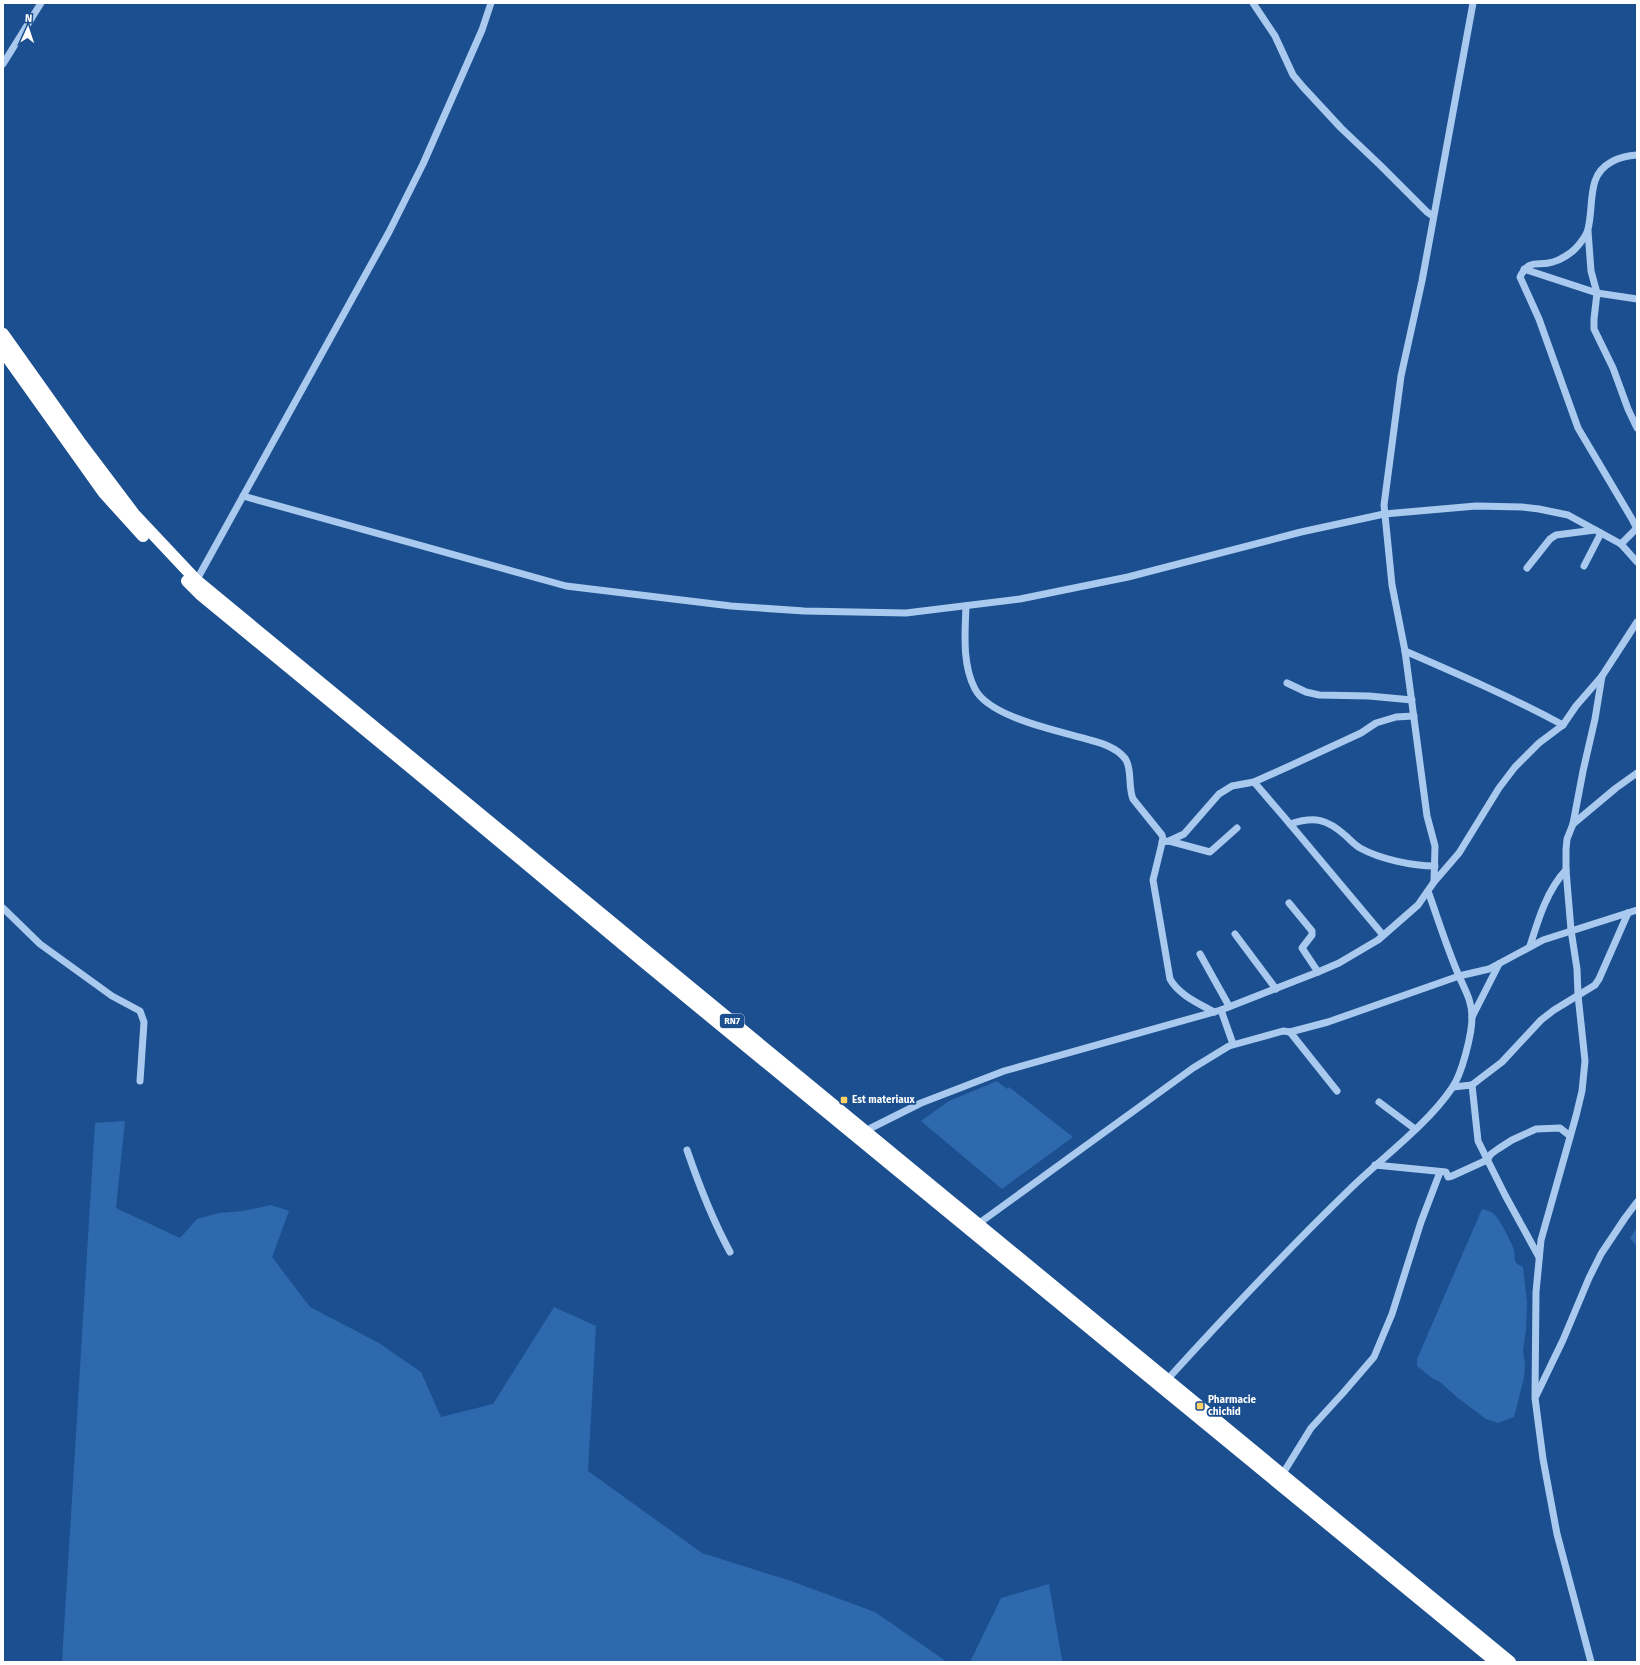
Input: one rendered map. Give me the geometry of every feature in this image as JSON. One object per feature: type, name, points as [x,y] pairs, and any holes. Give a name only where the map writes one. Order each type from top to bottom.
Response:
[{"type":"highway","name":"RN7","points":[[3,334],[79,441],[134,514],[194,583],[514,840],[978,1224],[1164,1383],[1496,1662]]},
{"type":"highway","name":"RN7","points":[[3,351],[104,493],[128,520],[194,583],[645,963],[1164,1383],[1282,1475],[1510,1662]]},
{"type":"street","points":[[3,64],[40,3]]},
{"type":"street","points":[[194,583],[389,232],[426,158],[482,30],[491,3]]},
{"type":"street","points":[[1253,3],[1275,36],[1294,75],[1303,87],[1341,128],[1427,212],[1433,216]]},
{"type":"street","points":[[1434,882],[1435,846],[1424,802],[1405,651],[1392,585],[1384,514],[1385,491],[1401,376],[1422,281],[1473,3]]},
{"type":"street","points":[[1637,156],[1627,156],[1604,166],[1595,180],[1588,231],[1591,271],[1597,293],[1594,329],[1613,368],[1628,409],[1637,428]]},
{"type":"street","points":[[1588,231],[1574,250],[1553,262],[1533,263],[1524,269],[1520,277],[1539,319],[1578,428],[1637,529],[1620,544]]},
{"type":"street","points":[[1524,269],[1597,293],[1637,299]]},
{"type":"street","points":[[243,496],[549,582],[585,590],[731,606],[804,611],[906,613],[1020,599],[1128,577],[1301,532],[1384,514],[1476,506],[1522,507],[1568,515],[1620,544],[1637,562]]},
{"type":"street","points":[[1584,566],[1598,532]]},
{"type":"street","points":[[1526,568],[1550,539],[1556,535],[1598,532]]},
{"type":"street","points":[[966,606],[965,654],[972,682],[976,691],[984,700],[1019,720],[1103,744],[1123,757],[1128,767],[1129,785],[1133,798],[1158,829],[1166,842],[1210,852],[1237,828]]},
{"type":"street","points":[[865,1131],[921,1103],[1004,1071],[1217,1011],[1318,972],[1340,962],[1378,940],[1418,905],[1434,882],[1459,853],[1499,788],[1515,767],[1539,743],[1563,725],[1576,706],[1602,676],[1637,622]]},
{"type":"street","points":[[1405,651],[1512,698],[1563,725]]},
{"type":"street","points":[[1591,1662],[1557,1534],[1543,1459],[1535,1398],[1536,1292],[1542,1240],[1582,1091],[1585,1061],[1566,870],[1567,839],[1573,824],[1595,719],[1602,676]]},
{"type":"street","points":[[1287,683],[1306,692],[1319,695],[1369,696],[1412,700]]},
{"type":"street","points":[[1233,1044],[1217,1011],[1181,993],[1174,987],[1170,979],[1153,880],[1166,842],[1184,834],[1219,794],[1232,786],[1254,782],[1361,733],[1376,723],[1396,717],[1414,716]]},
{"type":"street","points":[[1573,824],[1616,788],[1637,773]]},
{"type":"street","points":[[1254,782],[1383,935]]},
{"type":"street","points":[[1290,824],[1304,819],[1318,820],[1333,825],[1359,848],[1389,858],[1422,866],[1435,866]]},
{"type":"street","points":[[1530,946],[1545,905],[1556,881],[1566,870]]},
{"type":"street","points":[[1164,1383],[1317,1220],[1374,1165],[1415,1129],[1440,1104],[1453,1087],[1471,1033],[1471,1001],[1459,976],[1428,891]]},
{"type":"street","points":[[1288,903],[1312,931],[1312,935],[1302,948],[1318,972]]},
{"type":"street","points":[[3,908],[40,944],[112,996],[140,1011],[144,1022],[140,1081]]},
{"type":"street","points":[[978,1224],[1193,1068],[1233,1044],[1283,1031],[1290,1032],[1328,1022],[1459,976],[1489,968],[1543,940],[1637,910]]},
{"type":"street","points":[[1453,1087],[1472,1084],[1500,1064],[1517,1048],[1541,1020],[1554,1010],[1595,985],[1628,912]]},
{"type":"street","points":[[1235,934],[1276,989]]},
{"type":"street","points":[[1200,954],[1229,1006]]},
{"type":"street","points":[[1472,1017],[1499,963]]},
{"type":"street","points":[[1290,1032],[1337,1090]]},
{"type":"street","points":[[1472,1084],[1478,1141],[1539,1257]]},
{"type":"street","points":[[1379,1102],[1415,1129]]},
{"type":"street","points":[[1374,1165],[1446,1172],[1448,1176],[1452,1176],[1487,1160],[1491,1154],[1512,1140],[1536,1129],[1560,1128],[1570,1136]]},
{"type":"street","points":[[687,1150],[710,1211],[730,1252]]},
{"type":"street","points":[[1282,1475],[1311,1428],[1374,1357],[1392,1314],[1421,1222],[1440,1172]]},
{"type":"street","points":[[1535,1398],[1563,1340],[1589,1278],[1601,1254],[1637,1202]]},
{"type":"shaded area","points":[[997,1081],[1007,1089],[1009,1087],[1073,1137],[1002,1189],[921,1121],[949,1101]]},
{"type":"shaded area","points":[[125,1121],[116,1208],[180,1238],[197,1219],[219,1213],[243,1211],[271,1205],[289,1211],[272,1257],[310,1307],[379,1343],[421,1372],[441,1417],[493,1404],[554,1307],[596,1326],[588,1471],[702,1553],[791,1581],[875,1612],[947,1662],[62,1662],[95,1123]]},
{"type":"shaded area","points":[[1482,1209],[1491,1212],[1496,1216],[1513,1247],[1515,1262],[1523,1267],[1527,1303],[1526,1330],[1523,1351],[1525,1364],[1524,1378],[1514,1417],[1498,1423],[1486,1419],[1440,1382],[1432,1378],[1417,1366],[1417,1359]]},
{"type":"shaded area","points":[[1637,1227],[1637,1247],[1630,1238]]},
{"type":"shaded area","points":[[1049,1584],[1062,1660],[1064,1662],[970,1662],[1001,1598]]},
{"type":"place","name":"Est materiaux","points":[[844,1100]]},
{"type":"place","name":"Pharmacie chichid","points":[[1200,1406]]}]
